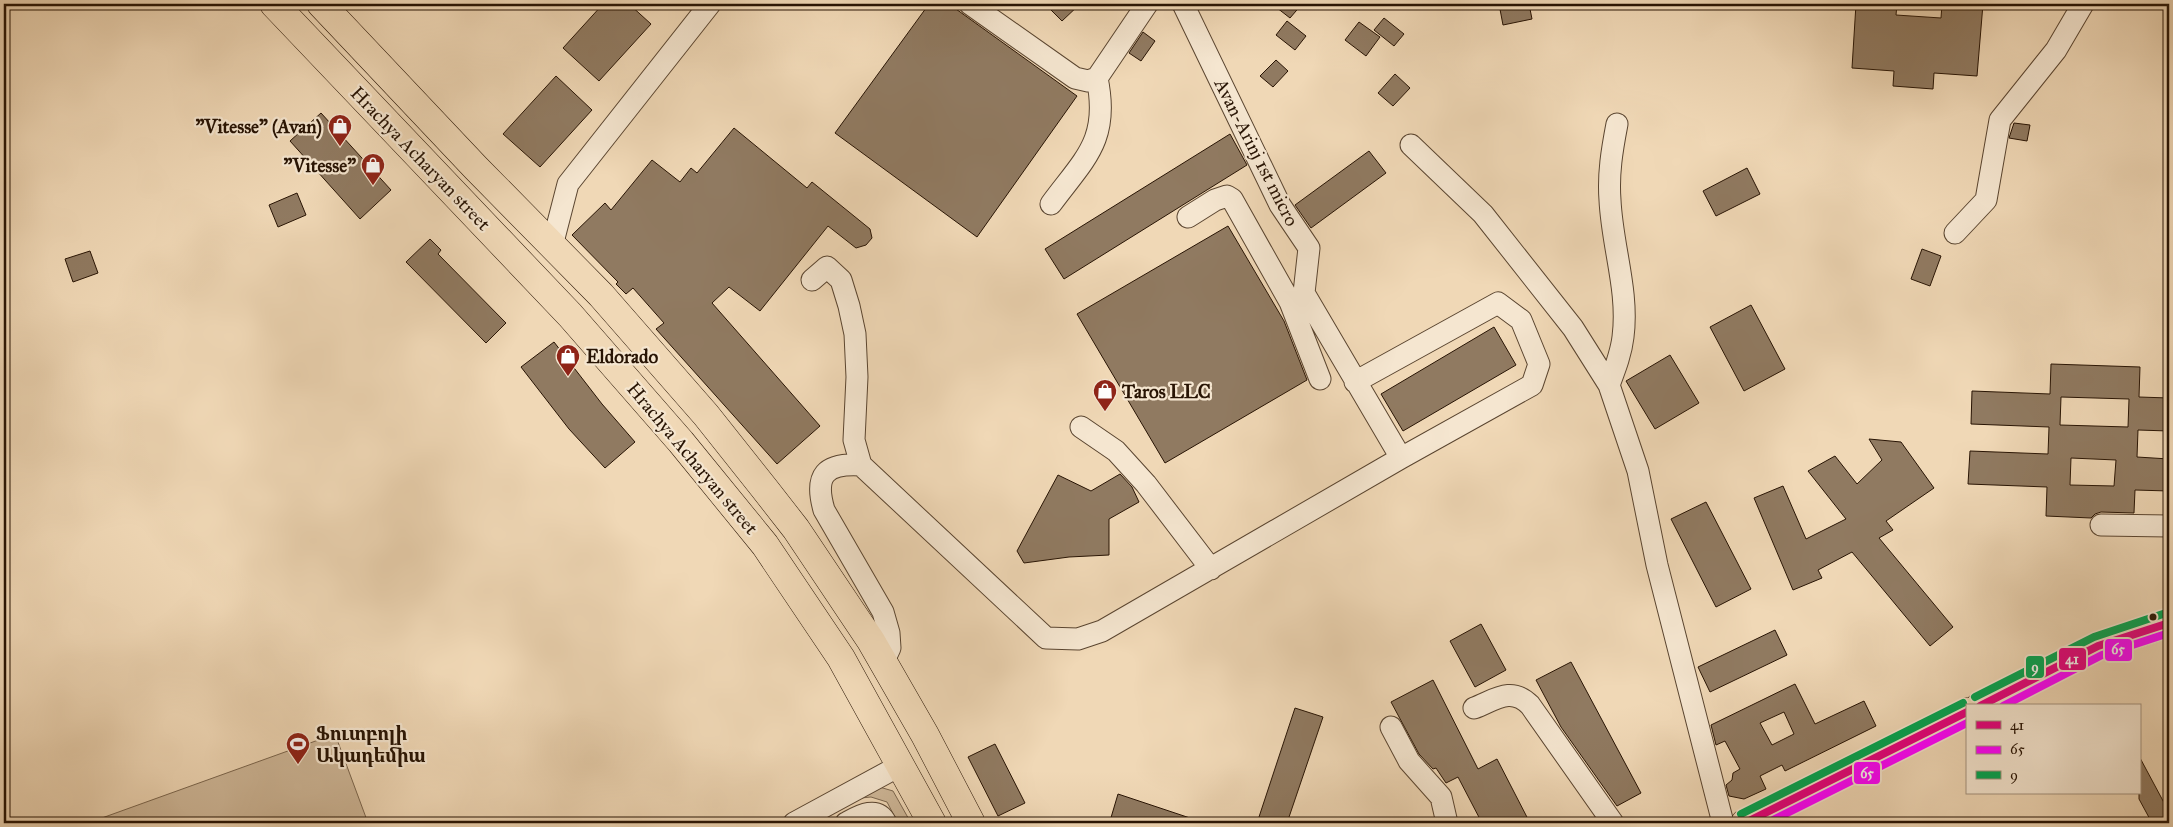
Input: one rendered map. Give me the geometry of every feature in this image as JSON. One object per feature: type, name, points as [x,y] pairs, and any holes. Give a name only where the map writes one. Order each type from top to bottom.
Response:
[{"type":"main road","name":"Hrachya Acharyan street","points":[[274,4],[564,308],[681,442],[765,545],[841,658],[932,823]]},
{"type":"main road","name":"Hrachya Acharyan street","points":[[321,4],[600,295],[706,415],[764,488],[796,529],[871,641],[971,823]]},
{"type":"main road","points":[[1984,704],[2098,646],[2169,624]]},
{"type":"main road","points":[[1745,823],[1966,712]]},
{"type":"street","points":[[552,246],[568,184],[710,4]]},
{"type":"street","points":[[970,4],[1075,78],[1088,81],[1097,78],[1147,4]]},
{"type":"street","name":"Avan-Arinj 1st micro","points":[[1183,4],[1280,205],[1309,248],[1297,298]]},
{"type":"street","points":[[1955,233],[1986,200],[2000,120],[2056,50],[2083,4]]},
{"type":"street","points":[[1051,204],[1093,146],[1100,128],[1102,112],[1097,78]]},
{"type":"street","points":[[1609,385],[1618,362],[1623,337],[1623,288],[1610,202],[1609,164],[1617,124]]},
{"type":"street","points":[[1411,145],[1483,214],[1573,328],[1609,385],[1638,471],[1658,565],[1723,823]]},
{"type":"street","points":[[1188,217],[1215,200],[1227,196],[1232,199],[1355,382],[1401,458]]},
{"type":"street","points":[[812,280],[826,267],[841,280],[850,306],[855,334],[857,378],[854,440],[861,465],[1046,638],[1078,640],[1102,631],[1401,458],[1532,385],[1539,364],[1520,320],[1498,303],[1355,382]]},
{"type":"street","points":[[1297,298],[1320,379]]},
{"type":"street","points":[[1081,427],[1116,450],[1146,484],[1211,569]]},
{"type":"street","points":[[861,465],[847,464],[835,467],[824,475],[820,484],[820,494],[824,510],[884,612],[889,632],[890,648],[884,663]]},
{"type":"street","points":[[2102,525],[2169,526]]},
{"type":"street","points":[[1474,708],[1507,695],[1517,695],[1524,699],[1613,823]]},
{"type":"street","points":[[1391,727],[1409,761],[1441,797],[1447,823]]},
{"type":"street","points":[[794,823],[901,764]]},
{"type":"street","points":[[846,823],[870,812],[878,814],[886,823]]},
{"type":"shaded area","name":"Ֆուտբոլի Ակադեմիա","points":[[335,734],[368,823],[88,823]]},
{"type":"shaded area","points":[[876,786],[893,791],[911,823],[898,823],[887,802],[871,797],[861,798]]},
{"type":"building","points":[[603,4],[629,4],[651,24],[599,81],[563,48]]},
{"type":"building","points":[[929,4],[949,4],[1077,96],[977,237],[835,133]]},
{"type":"building","points":[[1045,4],[1080,4],[1062,21]]},
{"type":"building","points":[[1272,4],[1302,4],[1290,18]]},
{"type":"building","points":[[1499,4],[1529,4],[1532,19],[1503,25]]},
{"type":"building","points":[[1856,4],[1897,4],[1896,15],[1941,18],[1942,4],[1983,4],[1977,76],[1934,73],[1933,89],[1893,86],[1894,71],[1852,68]]},
{"type":"building","points":[[1384,18],[1404,34],[1394,46],[1374,30]]},
{"type":"building","points":[[1287,21],[1306,36],[1295,50],[1276,35]]},
{"type":"building","points":[[1359,22],[1380,37],[1366,56],[1345,40]]},
{"type":"building","points":[[1143,32],[1155,41],[1141,61],[1129,53]]},
{"type":"building","points":[[1276,60],[1288,71],[1273,87],[1260,76]]},
{"type":"building","points":[[1395,74],[1410,88],[1393,106],[1378,93]]},
{"type":"building","points":[[556,76],[592,110],[540,167],[503,134]]},
{"type":"building","points":[[321,113],[391,190],[360,219],[290,141]]},
{"type":"building","points":[[2014,123],[2030,125],[2027,141],[2009,138]]},
{"type":"building","points":[[734,128],[807,188],[812,182],[870,229],[872,238],[866,245],[856,248],[828,226],[760,311],[729,287],[712,303],[820,426],[777,464],[656,329],[664,323],[633,288],[626,294],[616,284],[618,282],[572,235],[605,203],[611,210],[652,160],[680,182],[691,168],[697,173]]},
{"type":"building","points":[[1230,134],[1247,165],[1064,279],[1045,249]]},
{"type":"building","points":[[1369,151],[1386,173],[1311,228],[1295,205]]},
{"type":"building","points":[[1747,168],[1760,194],[1716,216],[1703,191]]},
{"type":"building","points":[[297,193],[306,215],[278,227],[269,205]]},
{"type":"building","points":[[1228,226],[1284,321],[1307,380],[1165,463],[1077,314]]},
{"type":"building","points":[[430,239],[441,250],[438,254],[506,323],[486,343],[406,262]]},
{"type":"building","points":[[1922,249],[1941,256],[1930,286],[1911,279]]},
{"type":"building","points":[[90,251],[98,273],[73,282],[65,259]]},
{"type":"building","points":[[1751,305],[1785,369],[1744,391],[1710,327]]},
{"type":"building","points":[[1494,327],[1516,365],[1403,431],[1381,394]]},
{"type":"building","points":[[554,342],[602,404],[635,442],[605,468],[569,429],[521,367]]},
{"type":"building","points":[[1670,355],[1699,403],[1655,429],[1626,381]]},
{"type":"building","points":[[2051,364],[2140,367],[2139,397],[2169,398],[2169,431],[2138,430],[2137,457],[2169,459],[2169,491],[2135,490],[2134,513],[2101,512],[2091,518],[2046,516],[2047,487],[1968,484],[1970,451],[2048,454],[2049,427],[1971,424],[1972,391],[2050,394]],"holes":[[[2061,397],[2129,399],[2128,427],[2060,425]],[[2071,458],[2116,460],[2114,486],[2070,485]]]},
{"type":"building","points":[[1869,439],[1901,442],[1934,488],[1886,521],[1893,530],[1879,538],[1953,627],[1930,646],[1852,552],[1818,570],[1822,578],[1793,590],[1754,498],[1783,486],[1806,539],[1846,519],[1808,471],[1835,456],[1857,484],[1882,460]]},
{"type":"building","points":[[1120,474],[1132,487],[1139,502],[1109,519],[1109,555],[1069,557],[1024,563],[1017,551],[1058,475],[1091,491]]},
{"type":"building","points":[[1706,502],[1751,589],[1716,607],[1671,519]]},
{"type":"building","points":[[1481,624],[1506,670],[1475,687],[1450,641]]},
{"type":"building","points":[[1775,630],[1787,655],[1710,692],[1698,667]]},
{"type":"building","points":[[1571,662],[1641,793],[1617,806],[1561,727],[1536,680]]},
{"type":"building","points":[[1433,680],[1478,769],[1497,759],[1530,823],[1482,823],[1458,777],[1446,783],[1436,768],[1433,769],[1419,754],[1391,702]]},
{"type":"building","points":[[1795,684],[1815,724],[1864,701],[1876,726],[1785,771],[1782,765],[1760,776],[1766,789],[1744,799],[1729,796],[1726,785],[1732,780],[1733,773],[1740,769],[1725,741],[1716,745],[1711,725]],"holes":[[[1784,712],[1794,734],[1772,745],[1760,723]]]},
{"type":"building","points":[[1295,708],[1323,717],[1287,823],[1257,823]]},
{"type":"building","points":[[995,744],[1025,803],[998,816],[968,757]]},
{"type":"building","points":[[2140,758],[2169,812],[2169,823],[2152,823],[2139,799]]},
{"type":"building","points":[[1118,794],[1199,821],[1198,823],[1117,823],[1110,821]]},
{"type":"transit line","name":"9","points":[[1975,697],[2094,637],[2166,613]]},
{"type":"transit line","name":"41","points":[[1984,704],[2098,646],[2169,623]]},
{"type":"transit line","name":"65","points":[[2007,704],[2102,655],[2169,633]]},
{"type":"transit line","name":"9","points":[[1741,814],[1963,703]]},
{"type":"transit line","name":"41","points":[[1745,823],[1966,712]]},
{"type":"transit line","name":"65","points":[[1767,823],[1966,724]]},
{"type":"place","name":"\"Vitesse\" (Avan)","points":[[340,147]]},
{"type":"place","name":"\"Vitesse\"","points":[[373,186]]},
{"type":"place","name":"Eldorado","points":[[568,377]]},
{"type":"place","name":"Taros LLC","points":[[1105,412]]},
{"type":"place","name":"Ֆուտբոլի Ակադեմիա","points":[[298,765]]}]
